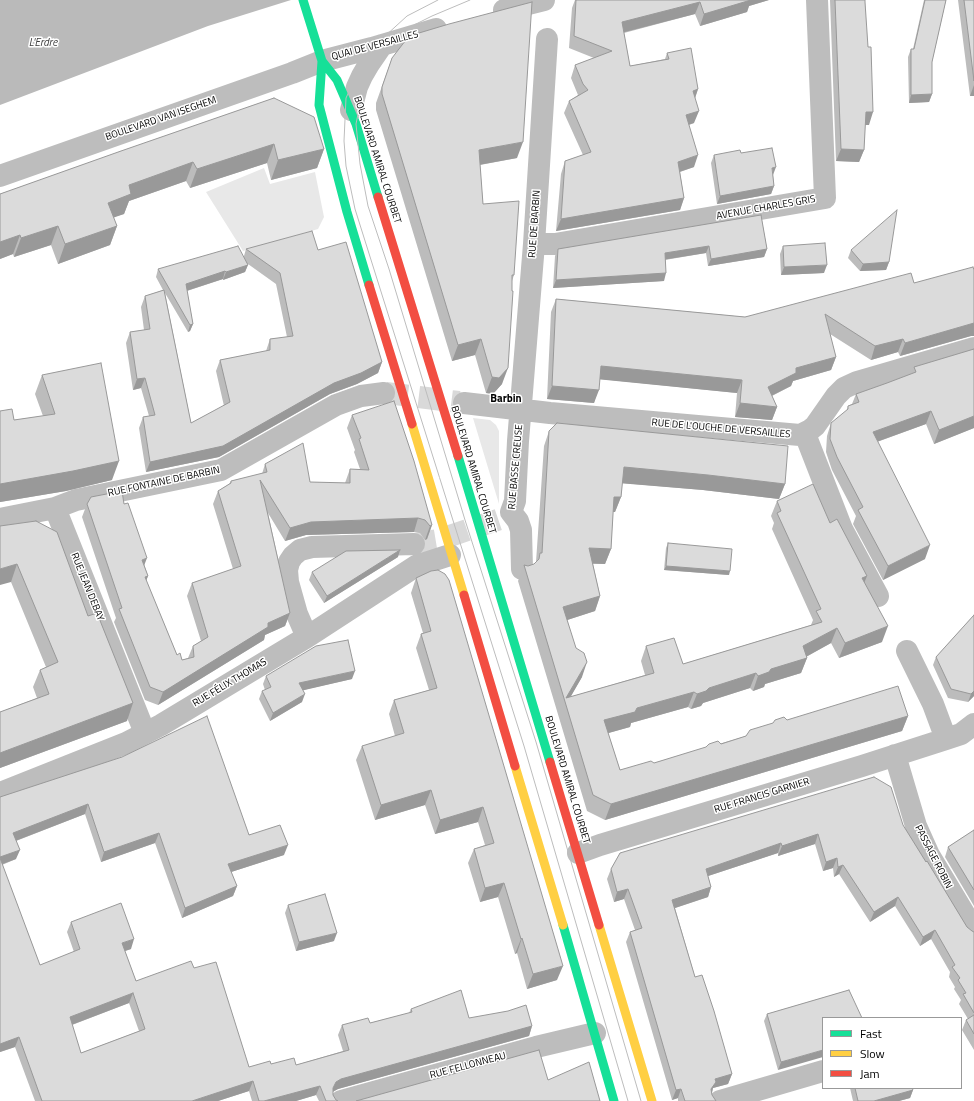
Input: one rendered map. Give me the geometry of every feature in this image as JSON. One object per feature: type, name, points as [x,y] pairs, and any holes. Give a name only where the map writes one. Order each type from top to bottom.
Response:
[{"type":"street","points":[[303,0],[322,61],[319,105],[343,197],[443,526],[450,555],[614,1101]]},
{"type":"street","points":[[485,15],[544,0]]},
{"type":"street","name":"AVENUE CHARLES GRIS","points":[[534,244],[556,244],[825,198],[817,0]]},
{"type":"street","name":"QUAI DE VERSAILLES","points":[[322,61],[454,24]]},
{"type":"street","name":"RUE DE BARBIN","points":[[521,410],[534,244],[547,39]]},
{"type":"street","points":[[351,110],[357,87],[362,76],[382,45]]},
{"type":"street","name":"BOULEVARD AMIRAL COURBET","points":[[322,61],[337,80],[351,110],[380,200],[652,1101]]},
{"type":"street","name":"BOULEVARD VAN ISEGHEM","points":[[0,176],[292,73],[322,61]]},
{"type":"street","name":"RUE DE L'OUCHE DE VERSAILLES","points":[[464,403],[521,410],[794,435],[805,434],[815,426],[836,396],[844,388],[857,382],[974,348]]},
{"type":"street","name":"RUE FONTAINE DE BARBIN","points":[[0,519],[55,508],[76,500],[221,470],[336,405],[361,396],[384,393]]},
{"type":"street","name":"RUE BASSE CREUSE","points":[[521,410],[515,501],[505,516],[518,521],[521,530],[522,569]]},
{"type":"street","points":[[805,434],[842,529],[878,596]]},
{"type":"street","name":"RUE JEAN DEBAY","points":[[55,508],[145,733]]},
{"type":"street","points":[[307,636],[297,614],[288,582],[287,570],[289,562],[293,556],[300,550],[312,547],[414,544]]},
{"type":"street","name":"RUE FÉLIX THOMAS","points":[[0,793],[126,744],[307,636],[416,566],[450,555]]},
{"type":"street","points":[[906,651],[933,704],[946,739]]},
{"type":"street","name":"RUE FRANCIS GARNIER","points":[[578,853],[946,739],[961,734],[974,724]]},
{"type":"street","name":"PASSAGE ROBIN","points":[[895,755],[916,826],[933,862],[974,930]]},
{"type":"street","name":"RUE FELLONNEAU","points":[[353,1100],[536,1047],[595,1034]]},
{"type":"street","points":[[720,1101],[822,1071]]},
{"type":"shaded area","points":[[264,168],[270,184],[315,172],[324,217],[318,229],[243,251],[206,192]]},
{"type":"shaded area","points":[[473,418],[490,420],[496,425],[499,431],[499,504]]},
{"type":"water","name":"L'Erdre","points":[[0,0],[291,0],[208,26],[0,105]]},
{"type":"building","points":[[576,0],[751,0],[704,14],[700,2],[622,22],[630,66],[669,59],[667,53],[691,48],[698,89],[693,91],[699,111],[686,115],[698,155],[678,162],[684,198],[561,219],[565,161],[591,152],[569,101],[588,90],[583,84],[575,65],[612,51],[574,36]]},
{"type":"building","points":[[835,0],[865,0],[868,47],[871,47],[873,112],[866,112],[864,150],[841,149]]},
{"type":"building","points":[[925,0],[946,0],[932,62],[932,94],[911,95],[911,49],[914,49]]},
{"type":"building","points":[[964,0],[974,0],[974,81]]},
{"type":"building","points":[[532,2],[523,142],[479,150],[483,204],[519,201],[514,275],[512,275],[513,291],[508,368],[499,378],[492,377],[481,339],[458,345],[382,94],[382,87],[392,58],[409,36]]},
{"type":"building","points":[[274,98],[314,117],[324,149],[278,160],[274,144],[197,169],[193,162],[129,185],[131,194],[108,203],[117,226],[65,244],[58,226],[21,238],[20,235],[0,242],[0,194]]},
{"type":"building","points":[[772,148],[776,167],[772,168],[774,186],[720,196],[714,155],[740,150],[741,153]]},
{"type":"building","points":[[897,210],[889,262],[863,264],[851,250]]},
{"type":"building","points":[[761,215],[767,249],[711,259],[709,246],[665,253],[666,273],[556,280],[558,249]]},
{"type":"building","points":[[312,231],[318,250],[346,242],[382,362],[361,373],[334,383],[223,446],[150,462],[143,417],[155,415],[145,378],[137,379],[130,332],[150,329],[145,296],[164,290],[191,423],[230,402],[220,360],[270,350],[270,339],[293,336],[280,273],[246,249]]},
{"type":"building","points":[[825,243],[827,265],[784,267],[783,246]]},
{"type":"building","points":[[238,246],[248,265],[186,284],[193,324],[190,325],[158,269]]},
{"type":"building","points":[[973,267],[974,323],[905,343],[903,339],[875,346],[825,314],[836,357],[796,368],[796,373],[768,387],[777,407],[740,403],[742,380],[601,366],[599,390],[552,386],[556,299],[745,317],[911,273],[914,283]]},
{"type":"building","points":[[974,349],[974,416],[939,430],[931,411],[873,432],[930,545],[888,566],[858,510],[863,507],[837,457],[830,439],[831,423],[848,409],[848,406],[859,402],[856,394],[916,372],[914,367]]},
{"type":"building","points":[[101,363],[119,461],[0,484],[0,411],[12,409],[14,420],[55,414],[42,375]]},
{"type":"building","points":[[394,401],[414,461],[432,525],[430,526],[425,520],[418,518],[311,522],[290,528],[260,480],[290,613],[268,623],[268,627],[163,692],[150,687],[119,609],[122,608],[87,504],[91,497],[122,491],[124,504],[128,503],[147,558],[142,560],[148,576],[145,577],[177,655],[180,653],[182,660],[194,657],[193,646],[208,637],[192,583],[241,566],[218,491],[231,483],[231,481],[267,472],[265,464],[303,443],[310,482],[350,483],[350,469],[369,470],[359,439],[361,438],[352,415]]},
{"type":"building","points":[[557,423],[788,446],[785,484],[624,467],[621,497],[614,497],[611,549],[589,548],[600,596],[563,607],[576,648],[584,653],[587,662],[566,698],[654,673],[646,646],[674,638],[683,664],[822,622],[816,611],[821,609],[777,513],[781,511],[777,501],[813,484],[830,523],[837,519],[867,576],[862,578],[888,626],[845,643],[837,628],[803,646],[807,658],[771,669],[769,672],[758,676],[756,673],[709,688],[706,691],[697,694],[694,692],[637,708],[635,712],[604,720],[620,770],[651,761],[654,763],[706,747],[709,744],[718,741],[721,744],[746,736],[750,730],[773,723],[775,720],[784,717],[787,720],[898,686],[908,716],[611,804],[593,795],[524,565],[528,566],[534,564],[539,559],[540,553],[542,553],[549,431]]},
{"type":"building","points":[[36,521],[57,532],[88,616],[97,613],[133,703],[0,753],[0,712],[49,694],[40,670],[58,662],[17,564],[0,569],[0,526]]},
{"type":"building","points":[[668,543],[732,549],[730,571],[666,566]]},
{"type":"building","points":[[400,550],[327,596],[312,572],[346,551]]},
{"type":"building","points":[[438,570],[445,574],[449,580],[563,966],[533,974],[504,883],[485,888],[474,849],[494,843],[483,807],[440,820],[431,790],[381,805],[362,746],[404,733],[394,700],[437,688],[421,634],[431,631],[416,578],[431,571]]},
{"type":"building","points":[[974,615],[974,691],[971,694],[951,689],[936,657]]},
{"type":"building","points":[[348,640],[355,671],[299,683],[305,694],[273,713],[262,691],[271,687],[266,676],[316,646]]},
{"type":"building","points":[[207,716],[249,835],[280,825],[288,845],[228,864],[237,886],[185,908],[159,833],[104,852],[88,804],[13,833],[20,850],[0,857],[0,797],[122,757]]},
{"type":"building","points":[[874,777],[891,787],[903,825],[967,927],[974,932],[974,1013],[963,994],[966,993],[958,980],[960,978],[952,967],[955,965],[935,930],[923,937],[898,897],[874,912],[843,865],[838,867],[837,858],[826,862],[818,834],[782,846],[781,843],[706,869],[711,887],[672,900],[695,977],[702,975],[732,1074],[715,1079],[716,1082],[711,1089],[712,1095],[716,1101],[685,1101],[681,1089],[676,1090],[630,932],[642,928],[628,889],[617,892],[611,869],[620,853]]},
{"type":"building","points":[[974,830],[974,890],[948,847]]},
{"type":"building","points":[[0,858],[40,965],[80,949],[71,922],[121,903],[134,939],[122,943],[136,981],[191,961],[194,968],[216,962],[249,1067],[270,1061],[271,1064],[294,1058],[296,1065],[349,1050],[342,1025],[368,1018],[370,1023],[412,1012],[411,1009],[461,990],[469,1018],[508,1011],[526,1005],[532,1026],[341,1079],[336,1082],[333,1088],[333,1095],[338,1101],[326,1101],[320,1086],[259,1101],[253,1081],[192,1101],[42,1101],[19,1037],[0,1044]],"holes":[[[133,993],[145,1029],[81,1053],[70,1017]]]},
{"type":"building","points":[[325,894],[337,933],[299,942],[288,905]]},
{"type":"building","points":[[849,990],[862,1017],[822,1017],[822,1050],[781,1062],[767,1014]]},
{"type":"building","points":[[974,1015],[974,1034],[966,1020]]},
{"type":"building","points":[[539,1050],[548,1080],[589,1062],[600,1101],[356,1101]]},
{"type":"building","points":[[855,1089],[913,1090],[874,1101],[858,1101]]},
{"type":"tunnel","points":[[386,393],[459,402]]},
{"type":"tunnel","points":[[414,544],[438,540],[500,519]]},
{"type":"tram line","points":[[438,0],[407,16],[372,48],[363,61],[346,98],[344,141],[346,166],[355,209],[524,746],[628,1101]]},
{"type":"tram line","points":[[470,0],[414,25],[395,41],[376,65],[362,94],[356,124],[360,164],[368,206],[389,269],[465,520],[536,742],[641,1101]]},
{"type":"traffic: fast","points":[[303,0],[322,61],[337,80],[356,124],[378,197]]},
{"type":"traffic: fast","points":[[322,61],[319,105],[347,212],[369,285]]},
{"type":"traffic: fast","points":[[458,456],[550,762]]},
{"type":"traffic: fast","points":[[563,925],[614,1101]]},
{"type":"traffic: slow","points":[[412,424],[464,595]]},
{"type":"traffic: slow","points":[[515,766],[563,925]]},
{"type":"traffic: slow","points":[[599,925],[652,1101]]},
{"type":"traffic: jam","points":[[378,197],[458,456]]},
{"type":"traffic: jam","points":[[369,285],[412,424]]},
{"type":"traffic: jam","points":[[464,595],[515,766]]},
{"type":"traffic: jam","points":[[550,762],[599,925]]},
{"type":"district","name":"Barbin","points":[[506,399]]}]
